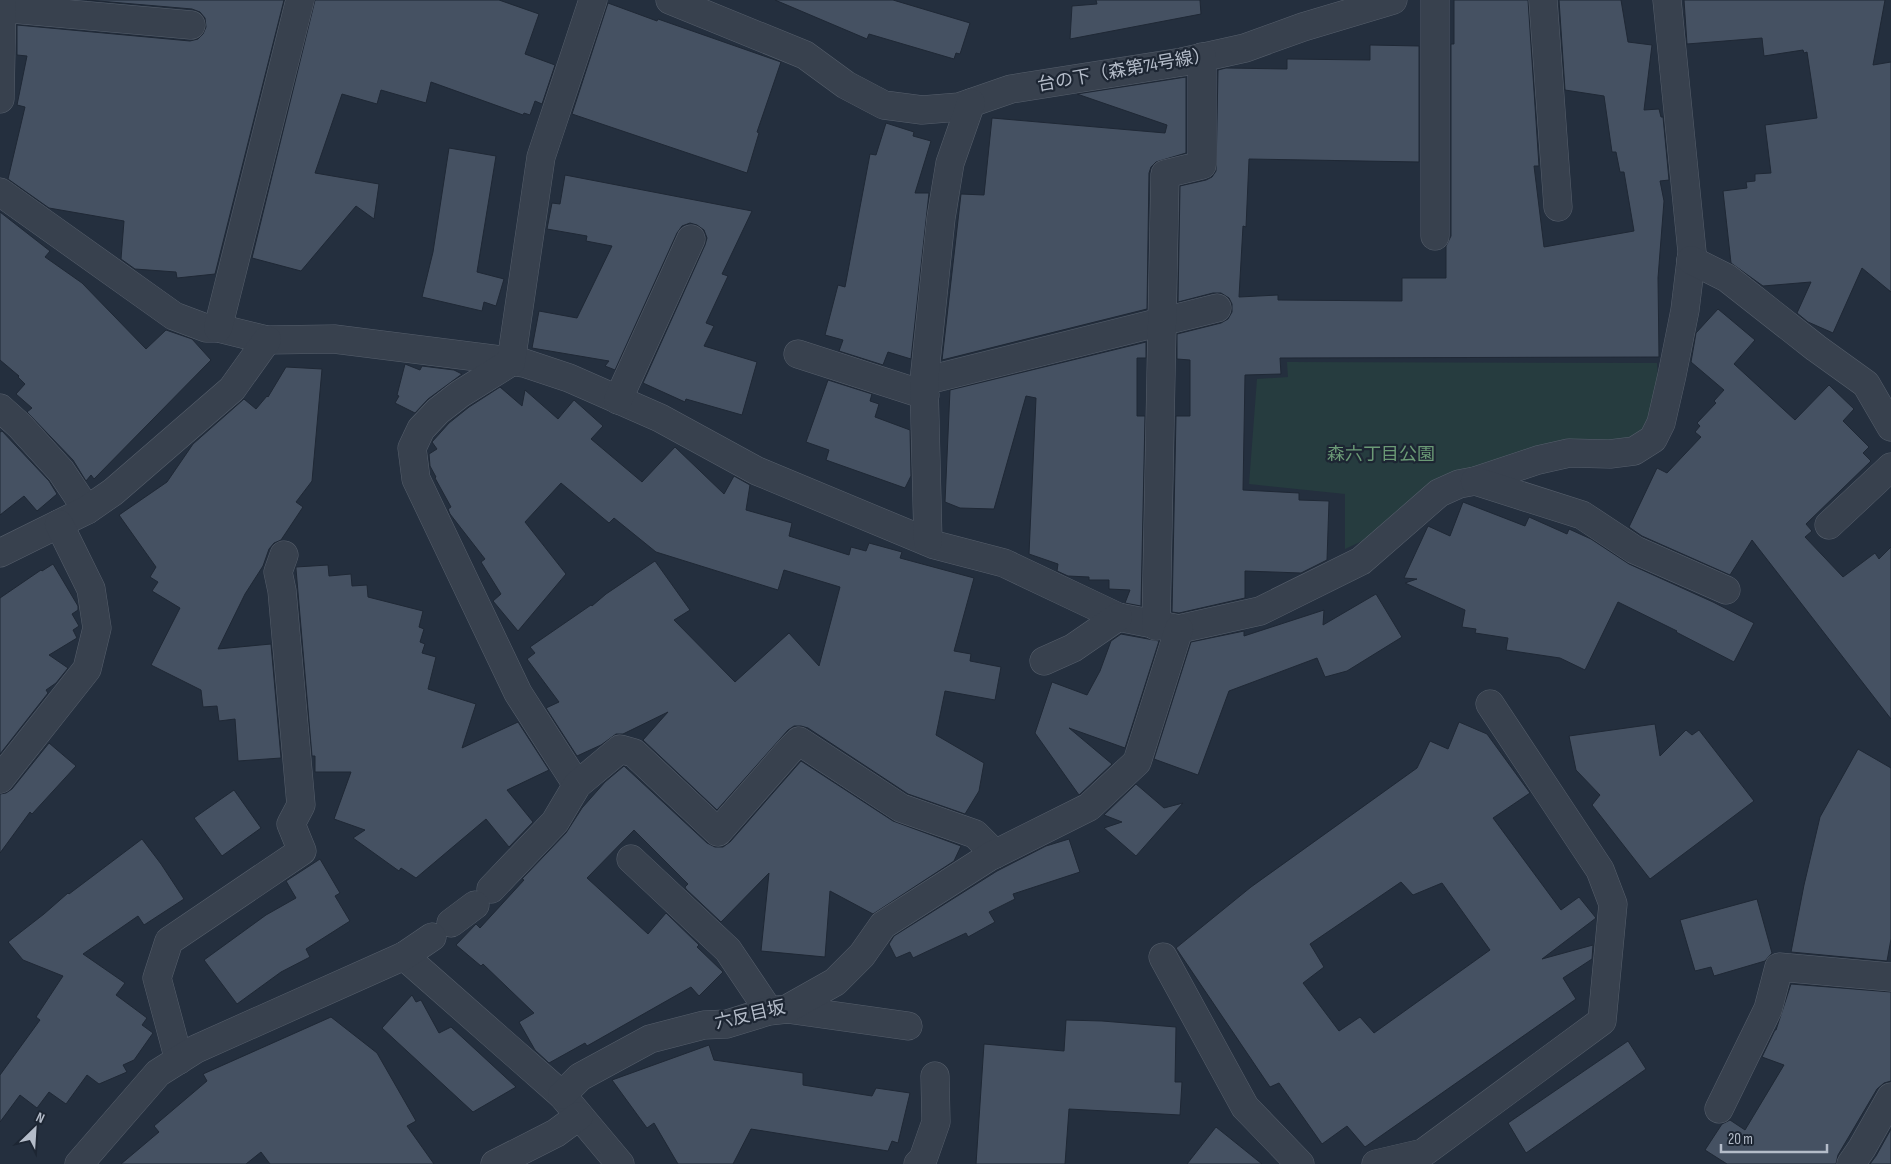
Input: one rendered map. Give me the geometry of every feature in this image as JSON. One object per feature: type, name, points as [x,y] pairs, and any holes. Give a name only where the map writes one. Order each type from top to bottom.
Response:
[{"type":"street","points":[[218,328],[300,0]]},
{"type":"street","points":[[577,785],[518,693],[416,479],[412,448],[421,429],[438,411],[460,394],[511,362],[541,157],[593,0]]},
{"type":"street","name":"台の下（森第74号線）","points":[[670,0],[806,56],[854,89],[884,105],[922,110],[959,107],[1011,89],[1116,74],[1245,48],[1303,27],[1393,0]]},
{"type":"street","points":[[1434,0],[1435,236]]},
{"type":"street","points":[[1543,0],[1558,207]]},
{"type":"street","points":[[0,192],[174,316],[206,328],[218,328],[267,340],[334,339],[524,363],[569,378],[660,418],[757,471],[935,545],[1004,562],[1118,617],[1168,627],[1260,611],[1361,561],[1439,493],[1458,484],[1475,481],[1538,460],[1569,453],[1610,454],[1634,451],[1653,439],[1661,422],[1672,375],[1685,310],[1692,252],[1667,0]]},
{"type":"street","points":[[0,98],[2,4],[191,25]]},
{"type":"street","points":[[79,1164],[158,1073],[196,1049],[404,956],[441,930],[483,897],[555,822],[577,785],[620,749],[634,753],[718,832],[799,741],[901,808],[975,834],[995,854],[1088,807],[1137,762],[1168,627],[1162,322],[1165,174],[1202,165],[1202,57]]},
{"type":"street","points":[[928,541],[924,388],[941,218],[950,163],[971,103]]},
{"type":"street","points":[[618,400],[691,239]]},
{"type":"street","points":[[1691,260],[1727,278],[1816,348],[1866,384],[1891,427]]},
{"type":"street","points":[[798,354],[924,388],[1217,308]]},
{"type":"street","points":[[0,554],[87,510],[113,492],[232,389],[267,340]]},
{"type":"street","points":[[0,408],[20,426],[60,471],[87,510]]},
{"type":"street","points":[[1829,525],[1891,467]]},
{"type":"street","points":[[1475,481],[1582,516],[1635,550],[1726,590]]},
{"type":"street","points":[[0,779],[87,669],[97,628],[91,589],[59,524]]},
{"type":"street","points":[[179,1060],[157,978],[169,941],[302,851],[291,824],[301,805],[282,591],[278,572],[284,555]]},
{"type":"street","points":[[1044,661],[1073,648],[1118,617]]},
{"type":"street","points":[[1376,1164],[1424,1153],[1602,1021],[1613,904],[1600,870],[1490,704]]},
{"type":"street","name":"六反目坂","points":[[562,1096],[580,1077],[650,1039],[704,1025],[727,1024],[778,1010],[835,982],[862,955],[883,925],[995,854]]},
{"type":"street","points":[[631,859],[728,950],[778,1010],[908,1026]]},
{"type":"street","points":[[404,956],[562,1096],[620,1164]]},
{"type":"street","points":[[1163,957],[1245,1107],[1300,1164]]},
{"type":"street","points":[[1719,1109],[1768,1009],[1779,967],[1891,977]]},
{"type":"street","points":[[918,1164],[923,1159],[936,1122],[936,1076]]},
{"type":"street","points":[[1851,1164],[1891,1097]]},
{"type":"street","points":[[495,1164],[556,1133],[579,1116]]},
{"type":"green space","name":"森六丁目公園","points":[[1287,362],[1657,363],[1659,399],[1642,433],[1617,444],[1579,440],[1345,549],[1345,494],[1249,484],[1257,379],[1288,377]]},
{"type":"building","points":[[87,0],[284,0],[215,274],[177,278],[176,272],[135,269],[121,259],[124,221],[49,208],[8,179],[25,107],[17,105],[27,56],[17,55],[17,25],[190,41],[198,39],[206,27],[205,18],[200,12],[192,9]]},
{"type":"building","points":[[315,0],[499,0],[539,14],[525,54],[555,65],[542,104],[535,101],[530,115],[524,113],[523,115],[431,82],[426,103],[381,90],[377,104],[342,94],[315,173],[379,184],[374,219],[356,206],[301,271],[252,258]]},
{"type":"building","points":[[775,0],[893,0],[970,23],[960,54],[956,53],[954,59],[869,34],[867,39]]},
{"type":"building","points":[[1096,0],[1200,0],[1201,14],[1070,39],[1072,6],[1097,4]]},
{"type":"building","points":[[1454,0],[1528,0],[1539,166],[1534,166],[1544,247],[1634,231],[1624,172],[1620,172],[1616,152],[1612,152],[1604,96],[1565,90],[1559,0],[1621,0],[1628,42],[1652,45],[1644,110],[1659,109],[1661,117],[1663,117],[1669,180],[1660,181],[1664,201],[1658,278],[1659,357],[1280,358],[1281,374],[1245,375],[1243,490],[1299,493],[1299,500],[1329,501],[1327,560],[1301,573],[1245,571],[1245,598],[1179,613],[1172,612],[1176,416],[1190,416],[1190,360],[1177,359],[1177,334],[1221,323],[1228,319],[1232,312],[1232,304],[1229,298],[1221,293],[1213,293],[1178,302],[1180,186],[1206,180],[1212,177],[1216,171],[1218,70],[1226,68],[1287,69],[1287,59],[1370,60],[1370,45],[1419,46],[1419,162],[1249,159],[1246,227],[1243,226],[1239,297],[1278,295],[1278,300],[1402,301],[1402,278],[1446,278],[1446,246],[1451,236],[1451,44],[1454,44]]},
{"type":"building","points":[[1684,0],[1885,0],[1873,65],[1891,62],[1891,292],[1862,268],[1833,333],[1808,322],[1797,313],[1811,282],[1763,286],[1731,263],[1723,191],[1747,188],[1746,182],[1755,181],[1755,174],[1771,173],[1765,125],[1817,118],[1807,52],[1804,53],[1803,50],[1764,56],[1762,38],[1687,44]]},
{"type":"building","points":[[608,3],[781,62],[757,132],[759,133],[747,173],[572,114]]},
{"type":"building","points":[[1186,77],[1186,153],[1156,162],[1151,167],[1149,173],[1147,309],[942,360],[961,194],[984,195],[992,118],[1165,133],[1167,125],[1077,94]]},
{"type":"building","points":[[886,123],[914,132],[913,136],[931,141],[915,193],[929,193],[911,359],[888,352],[883,365],[839,351],[843,340],[825,335],[838,285],[845,287],[870,154],[876,155]]},
{"type":"building","points":[[449,148],[496,156],[477,272],[504,279],[496,306],[484,302],[482,311],[422,297],[433,252]]},
{"type":"building","points":[[565,175],[752,211],[722,274],[728,276],[706,323],[714,326],[704,346],[757,362],[742,415],[686,399],[685,402],[643,383],[705,245],[707,238],[704,230],[697,225],[690,223],[682,226],[677,233],[615,370],[605,366],[609,361],[532,348],[539,311],[577,318],[612,246],[586,241],[587,236],[547,229],[552,203],[560,204]]},
{"type":"building","points":[[0,212],[50,251],[45,257],[82,283],[146,349],[166,330],[192,339],[211,360],[94,479],[91,475],[86,481],[73,460],[27,412],[32,408],[16,394],[25,384],[19,376],[0,360]]},
{"type":"building","points":[[1718,309],[1755,340],[1734,364],[1795,420],[1829,385],[1854,409],[1843,421],[1869,447],[1863,453],[1871,461],[1806,524],[1812,531],[1805,537],[1843,577],[1875,553],[1879,559],[1891,547],[1891,719],[1752,540],[1730,575],[1642,536],[1629,527],[1657,468],[1667,473],[1701,437],[1695,432],[1700,426],[1697,423],[1716,403],[1714,401],[1724,390],[1691,362],[1696,333]]},
{"type":"building","points":[[1146,342],[1146,358],[1137,358],[1137,416],[1145,416],[1141,606],[1125,603],[1130,590],[1109,589],[1109,580],[1089,580],[1089,577],[1068,576],[1057,571],[1058,564],[1029,554],[1036,398],[1026,396],[994,509],[960,508],[945,502],[950,390]]},
{"type":"building","points":[[405,364],[420,370],[422,366],[454,370],[462,374],[428,399],[415,413],[395,403],[399,396],[397,395]]},
{"type":"building","points":[[286,367],[322,369],[312,481],[296,502],[303,507],[281,540],[274,543],[269,549],[263,566],[245,594],[218,649],[271,644],[281,758],[238,761],[235,719],[219,721],[217,706],[203,707],[201,690],[151,665],[180,608],[152,591],[158,582],[150,577],[156,567],[119,515],[167,482],[193,444],[244,399],[256,409],[268,397]]},
{"type":"building","points":[[828,380],[872,394],[870,401],[879,404],[875,417],[910,430],[911,476],[905,488],[826,460],[829,450],[806,442]]},
{"type":"building","points":[[500,387],[522,406],[525,390],[558,419],[574,400],[603,426],[591,439],[642,482],[675,447],[724,494],[734,476],[750,485],[746,510],[792,523],[789,536],[849,555],[851,547],[866,551],[869,543],[902,552],[900,558],[974,578],[954,651],[971,654],[970,661],[1001,667],[995,700],[945,691],[936,735],[984,763],[979,791],[965,814],[908,794],[808,728],[801,726],[794,726],[788,730],[717,810],[643,740],[668,712],[623,734],[616,734],[601,745],[577,756],[546,708],[559,702],[527,659],[535,653],[530,647],[655,561],[690,610],[674,620],[735,682],[789,633],[819,666],[840,587],[784,570],[778,590],[656,552],[614,518],[609,523],[561,483],[525,522],[566,574],[518,631],[493,601],[501,594],[481,562],[485,559],[450,514],[448,509],[451,507],[430,466],[429,454],[437,449],[432,442],[449,423],[469,407]]},
{"type":"building","points":[[2,431],[49,481],[57,494],[37,511],[24,496],[0,515],[0,432]]},
{"type":"building","points":[[1463,502],[1525,526],[1529,517],[1567,534],[1569,529],[1591,539],[1629,564],[1754,623],[1734,662],[1618,602],[1585,670],[1560,658],[1506,650],[1508,638],[1475,633],[1476,629],[1462,627],[1465,610],[1405,583],[1417,579],[1404,578],[1428,526],[1450,536]]},
{"type":"building","points":[[53,564],[78,606],[78,610],[72,614],[79,626],[73,630],[77,638],[49,655],[68,668],[56,683],[46,690],[48,693],[0,754],[0,598]]},
{"type":"building","points":[[328,565],[329,576],[351,574],[352,586],[367,585],[368,597],[423,611],[419,627],[424,629],[420,642],[425,644],[422,653],[436,657],[428,689],[476,704],[462,748],[518,722],[549,770],[507,790],[533,822],[509,847],[486,819],[416,878],[401,868],[399,871],[353,838],[365,830],[334,819],[351,772],[315,772],[296,569],[296,567]]},
{"type":"building","points":[[1376,594],[1402,637],[1347,671],[1325,677],[1317,658],[1229,691],[1198,775],[1154,759],[1191,642],[1244,631],[1244,636],[1324,610],[1323,625]]},
{"type":"building","points":[[1121,634],[1159,641],[1125,748],[1069,728],[1112,764],[1079,795],[1035,733],[1052,682],[1087,695],[1100,671],[1111,641]]},
{"type":"building","points":[[1459,722],[1487,734],[1530,793],[1493,818],[1561,910],[1579,897],[1596,918],[1542,959],[1593,945],[1592,959],[1563,978],[1576,999],[1365,1147],[1347,1126],[1322,1144],[1279,1083],[1270,1087],[1176,948],[1251,887],[1417,768],[1430,741],[1448,749]],"holes":[[[1401,882],[1413,895],[1442,883],[1490,950],[1374,1033],[1360,1017],[1339,1031],[1303,983],[1324,967],[1310,944]]]},
{"type":"building","points":[[1655,724],[1660,756],[1686,730],[1692,735],[1699,730],[1754,801],[1650,879],[1592,805],[1600,795],[1576,770],[1569,736]]},
{"type":"building","points":[[49,743],[76,766],[32,814],[30,812],[0,853],[0,794],[12,789]]},
{"type":"building","points":[[1858,749],[1891,768],[1891,939],[1887,961],[1791,952],[1820,817]]},
{"type":"building","points":[[801,761],[893,821],[961,846],[954,861],[873,914],[830,891],[825,957],[761,951],[769,873],[721,922],[686,889],[685,887],[688,884],[634,830],[587,878],[648,934],[666,913],[723,972],[699,996],[691,987],[587,1046],[585,1043],[549,1063],[535,1050],[519,1022],[534,1013],[483,964],[481,966],[456,945],[476,924],[480,928],[524,880],[522,879],[566,833],[582,808],[605,782],[624,766],[707,843],[715,847],[723,847],[730,842]]},
{"type":"building","points":[[1136,784],[1164,808],[1183,803],[1136,856],[1104,828],[1122,822],[1104,815]]},
{"type":"building","points":[[234,790],[261,828],[222,856],[194,818]]},
{"type":"building","points":[[142,839],[184,899],[144,925],[138,916],[83,954],[125,983],[116,995],[147,1018],[142,1025],[153,1033],[134,1060],[123,1065],[127,1072],[99,1084],[87,1075],[66,1104],[49,1092],[37,1108],[20,1095],[0,1122],[0,1075],[40,1020],[36,1017],[63,976],[23,960],[8,942],[68,893]]},
{"type":"building","points":[[1069,839],[1080,872],[1013,894],[1015,899],[989,912],[995,922],[968,937],[966,933],[913,958],[910,952],[896,958],[889,944],[894,936],[997,871],[1046,846]]},
{"type":"building","points":[[320,859],[340,893],[335,896],[350,921],[306,949],[310,957],[281,972],[237,1004],[204,960],[266,915],[296,898],[286,881]]},
{"type":"building","points":[[1757,899],[1772,953],[1765,961],[1714,976],[1711,967],[1695,971],[1680,920]]},
{"type":"building","points":[[1791,984],[1891,992],[1891,1081],[1884,1083],[1877,1089],[1838,1155],[1836,1164],[1727,1164],[1705,1150],[1722,1124],[1730,1120],[1745,1130],[1784,1065],[1762,1057],[1776,1030]]},
{"type":"building","points":[[412,995],[416,1002],[421,1000],[439,1033],[451,1027],[516,1087],[473,1112],[382,1028]]},
{"type":"building","points":[[331,1017],[377,1053],[416,1121],[407,1126],[434,1164],[270,1164],[261,1152],[246,1164],[121,1164],[159,1132],[154,1126],[207,1081],[203,1074]]},
{"type":"building","points":[[1066,1020],[1176,1027],[1175,1082],[1182,1082],[1180,1115],[1069,1109],[1065,1164],[976,1164],[984,1044],[1064,1051]]},
{"type":"building","points":[[1628,1041],[1646,1069],[1526,1153],[1508,1123]]},
{"type":"building","points":[[709,1045],[714,1060],[803,1073],[803,1085],[872,1096],[876,1088],[910,1093],[898,1143],[892,1141],[888,1151],[751,1129],[733,1164],[678,1164],[654,1123],[647,1128],[612,1080]]},
{"type":"building","points":[[1216,1127],[1262,1164],[1187,1164]]},
{"type":"building","points":[[1891,1129],[1891,1164],[1870,1164],[1876,1156]]}]
